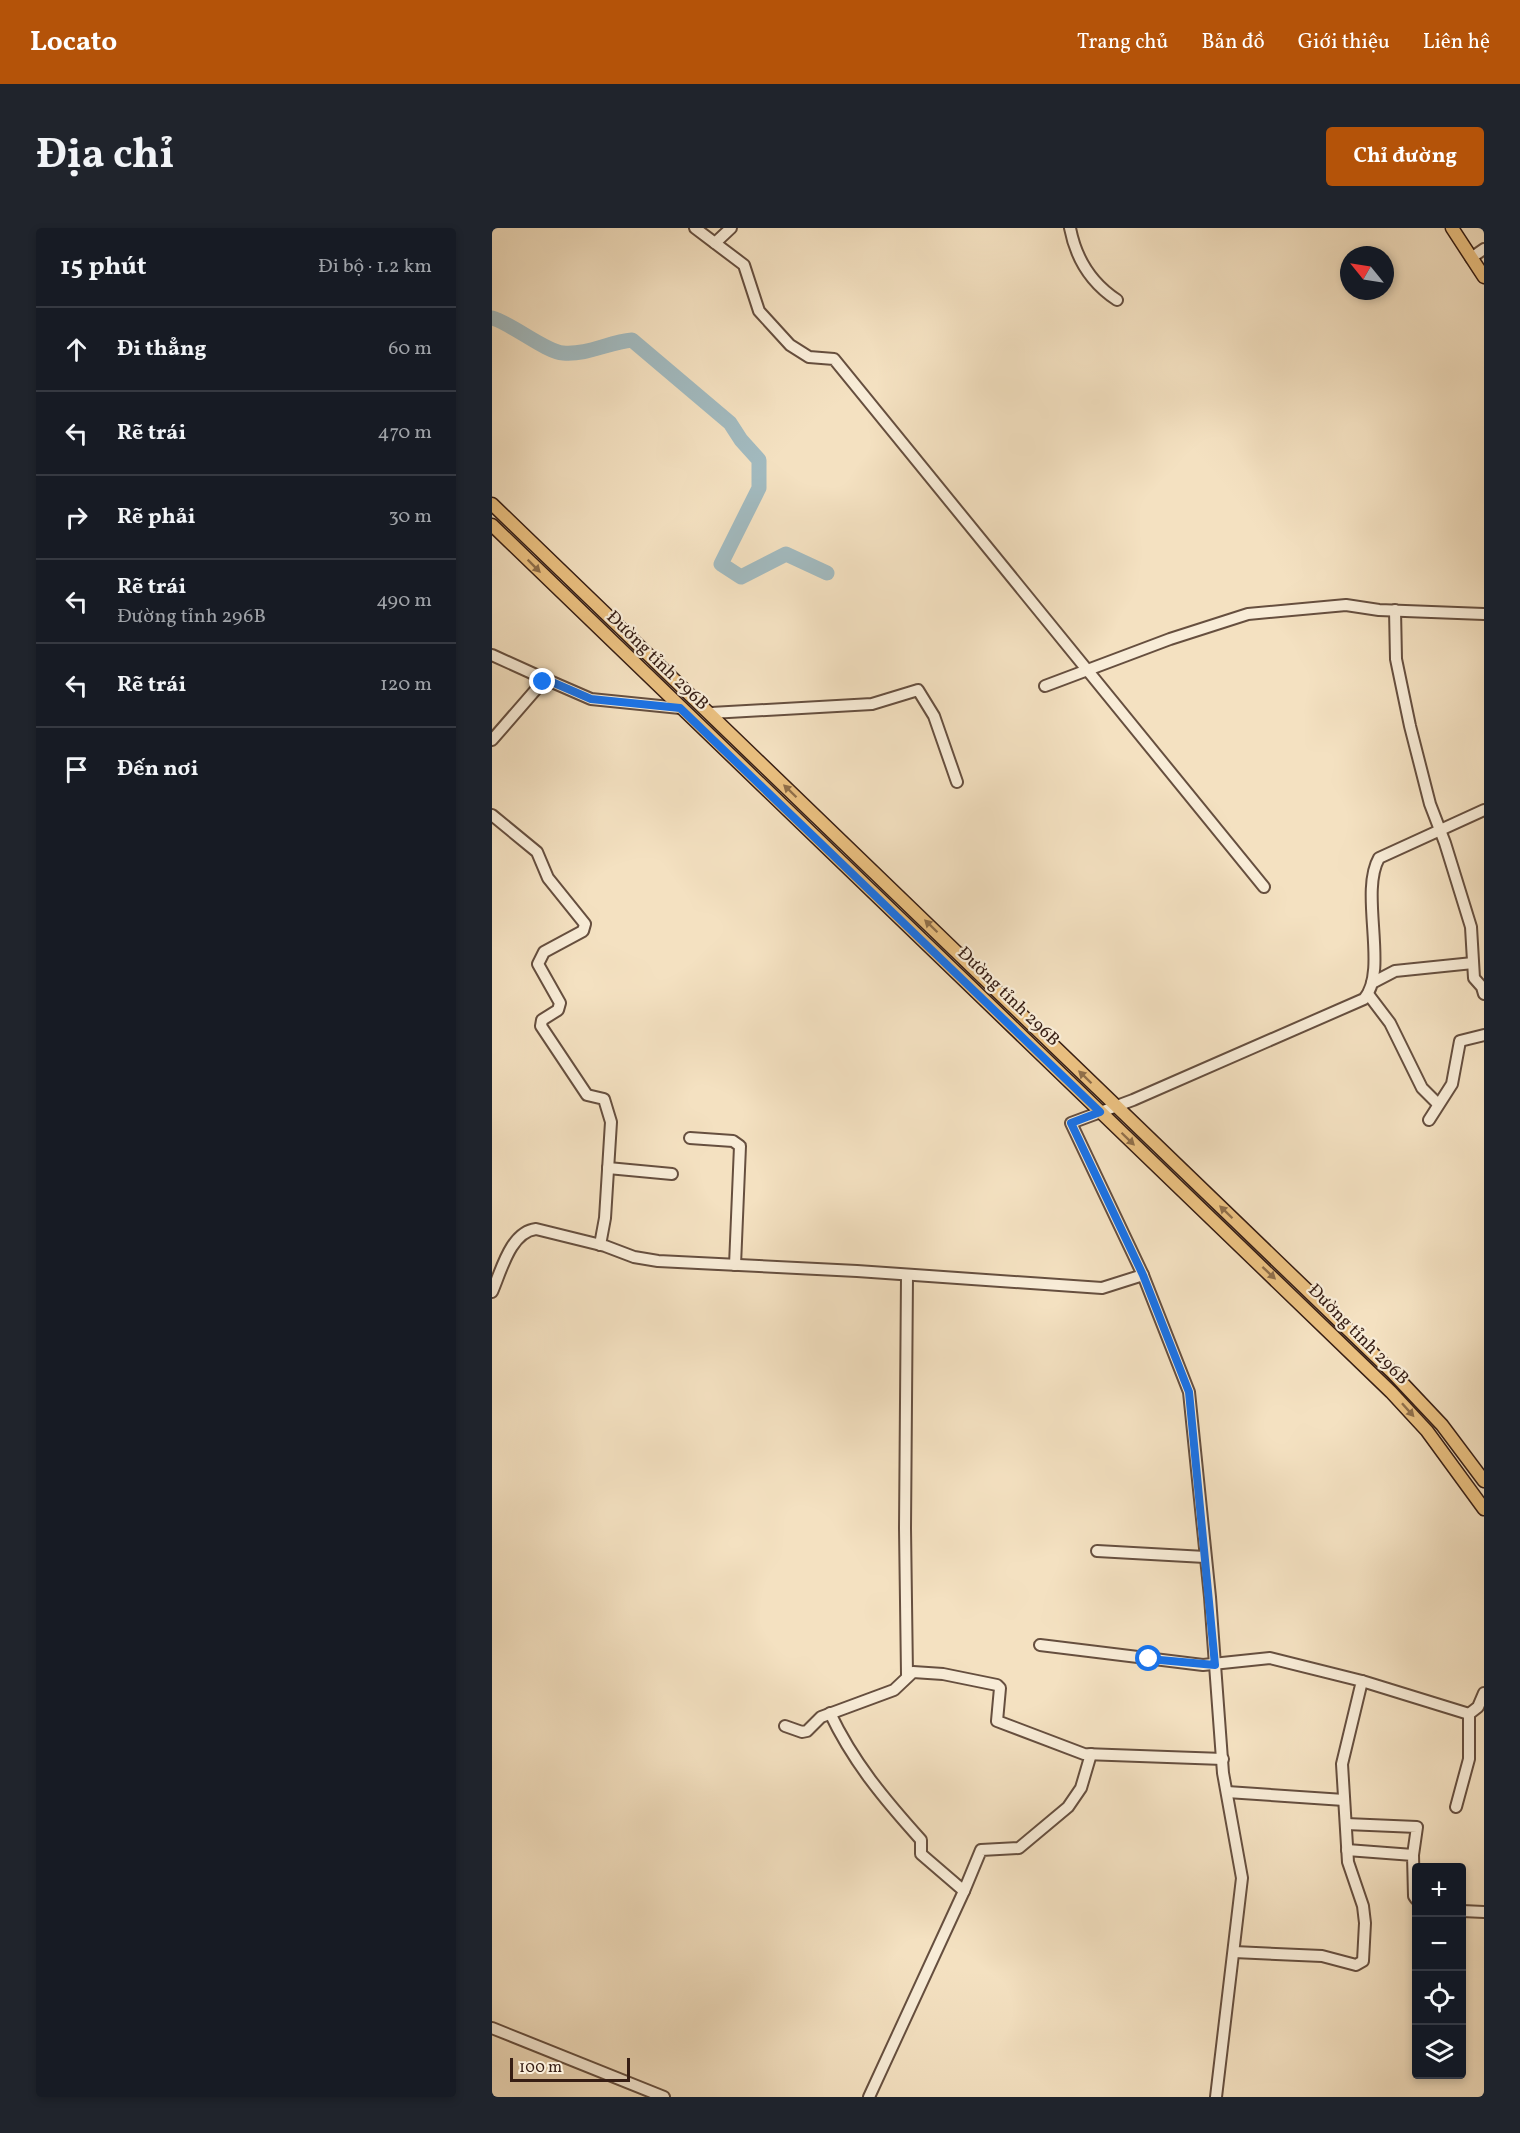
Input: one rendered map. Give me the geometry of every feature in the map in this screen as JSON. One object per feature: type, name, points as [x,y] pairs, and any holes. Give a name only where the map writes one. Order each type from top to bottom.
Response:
[{"type":"main road","points":[[1452,228],[1484,277]]},
{"type":"main road","name":"Đường tỉnh 296B","points":[[492,504],[1392,1372],[1442,1425],[1484,1481]]},
{"type":"main road","name":"Đường tỉnh 296B","points":[[492,525],[1391,1392],[1427,1431],[1484,1509]]},
{"type":"street","points":[[695,228],[744,265],[759,311],[783,339],[809,357],[834,359],[1264,887]]},
{"type":"street","points":[[715,243],[731,228]]},
{"type":"street","points":[[1071,228],[1083,266],[1093,282],[1117,300]]},
{"type":"street","points":[[1472,258],[1484,249]]},
{"type":"street","points":[[1044,686],[1248,614],[1346,605],[1395,610],[1484,614]]},
{"type":"street","points":[[1395,610],[1396,659],[1416,753],[1471,927],[1474,978],[1482,987],[1484,994]]},
{"type":"street","points":[[492,655],[591,699],[680,708]]},
{"type":"street","points":[[492,740],[545,679]]},
{"type":"street","points":[[711,713],[872,704],[918,690],[934,716],[957,782]]},
{"type":"street","points":[[1438,1104],[1422,1088],[1390,1023],[1370,989],[1374,866],[1384,854],[1484,810]]},
{"type":"street","points":[[492,815],[537,852],[548,878],[585,924],[583,931],[544,952],[539,957],[538,963],[560,1002],[558,1010],[541,1023],[587,1095],[604,1099],[611,1122],[605,1218],[600,1245]]},
{"type":"street","points":[[1216,2097],[1242,1878],[1223,1759],[1189,1392],[1143,1275],[1071,1123],[1348,1008],[1395,971],[1473,963]]},
{"type":"street","points":[[1429,1120],[1452,1084],[1460,1041],[1484,1035]]},
{"type":"street","points":[[690,1138],[733,1141],[740,1146],[735,1265]]},
{"type":"street","points":[[608,1168],[672,1174]]},
{"type":"street","points":[[492,1292],[515,1241],[526,1230],[536,1229],[600,1245],[641,1259],[1102,1288],[1143,1275]]},
{"type":"street","points":[[907,1275],[905,1528],[907,1675]]},
{"type":"street","points":[[1097,1551],[1205,1557]]},
{"type":"street","points":[[1040,1645],[1215,1665],[1270,1658],[1337,1672],[1469,1714]]},
{"type":"street","points":[[785,1726],[802,1732],[807,1731],[821,1717],[894,1690],[907,1675],[913,1672],[943,1674],[997,1685],[1000,1688],[997,1721],[1056,1742],[1074,1752],[1223,1759]]},
{"type":"street","points":[[1234,1952],[1322,1956],[1349,1964],[1360,1964],[1365,1950],[1365,1923],[1347,1850],[1342,1764],[1362,1681]]},
{"type":"street","points":[[1469,1714],[1478,1707],[1484,1693]]},
{"type":"street","points":[[830,1713],[858,1764],[890,1807],[921,1840],[921,1854],[964,1891]]},
{"type":"street","points":[[1456,1807],[1469,1759],[1469,1714]]},
{"type":"street","points":[[869,2097],[981,1850],[1019,1848],[1068,1807],[1081,1788],[1091,1754]]},
{"type":"street","points":[[1227,1792],[1344,1800]]},
{"type":"street","points":[[1346,1824],[1417,1827],[1413,1863]]},
{"type":"street","points":[[1347,1850],[1413,1855]]},
{"type":"street","points":[[1466,1911],[1484,1912]]},
{"type":"street","points":[[492,2028],[664,2097]]},
{"type":"waterway","points":[[492,318],[509,325],[547,348],[563,353],[581,352],[632,340],[730,423],[741,440],[759,460],[759,488],[721,564],[741,577],[786,554],[827,573]]},
{"type":"route","points":[[543,682],[545,679],[601,701],[680,708],[1100,1112],[1071,1123],[1143,1275],[1189,1392],[1210,1597],[1215,1665],[1149,1659]]}]
